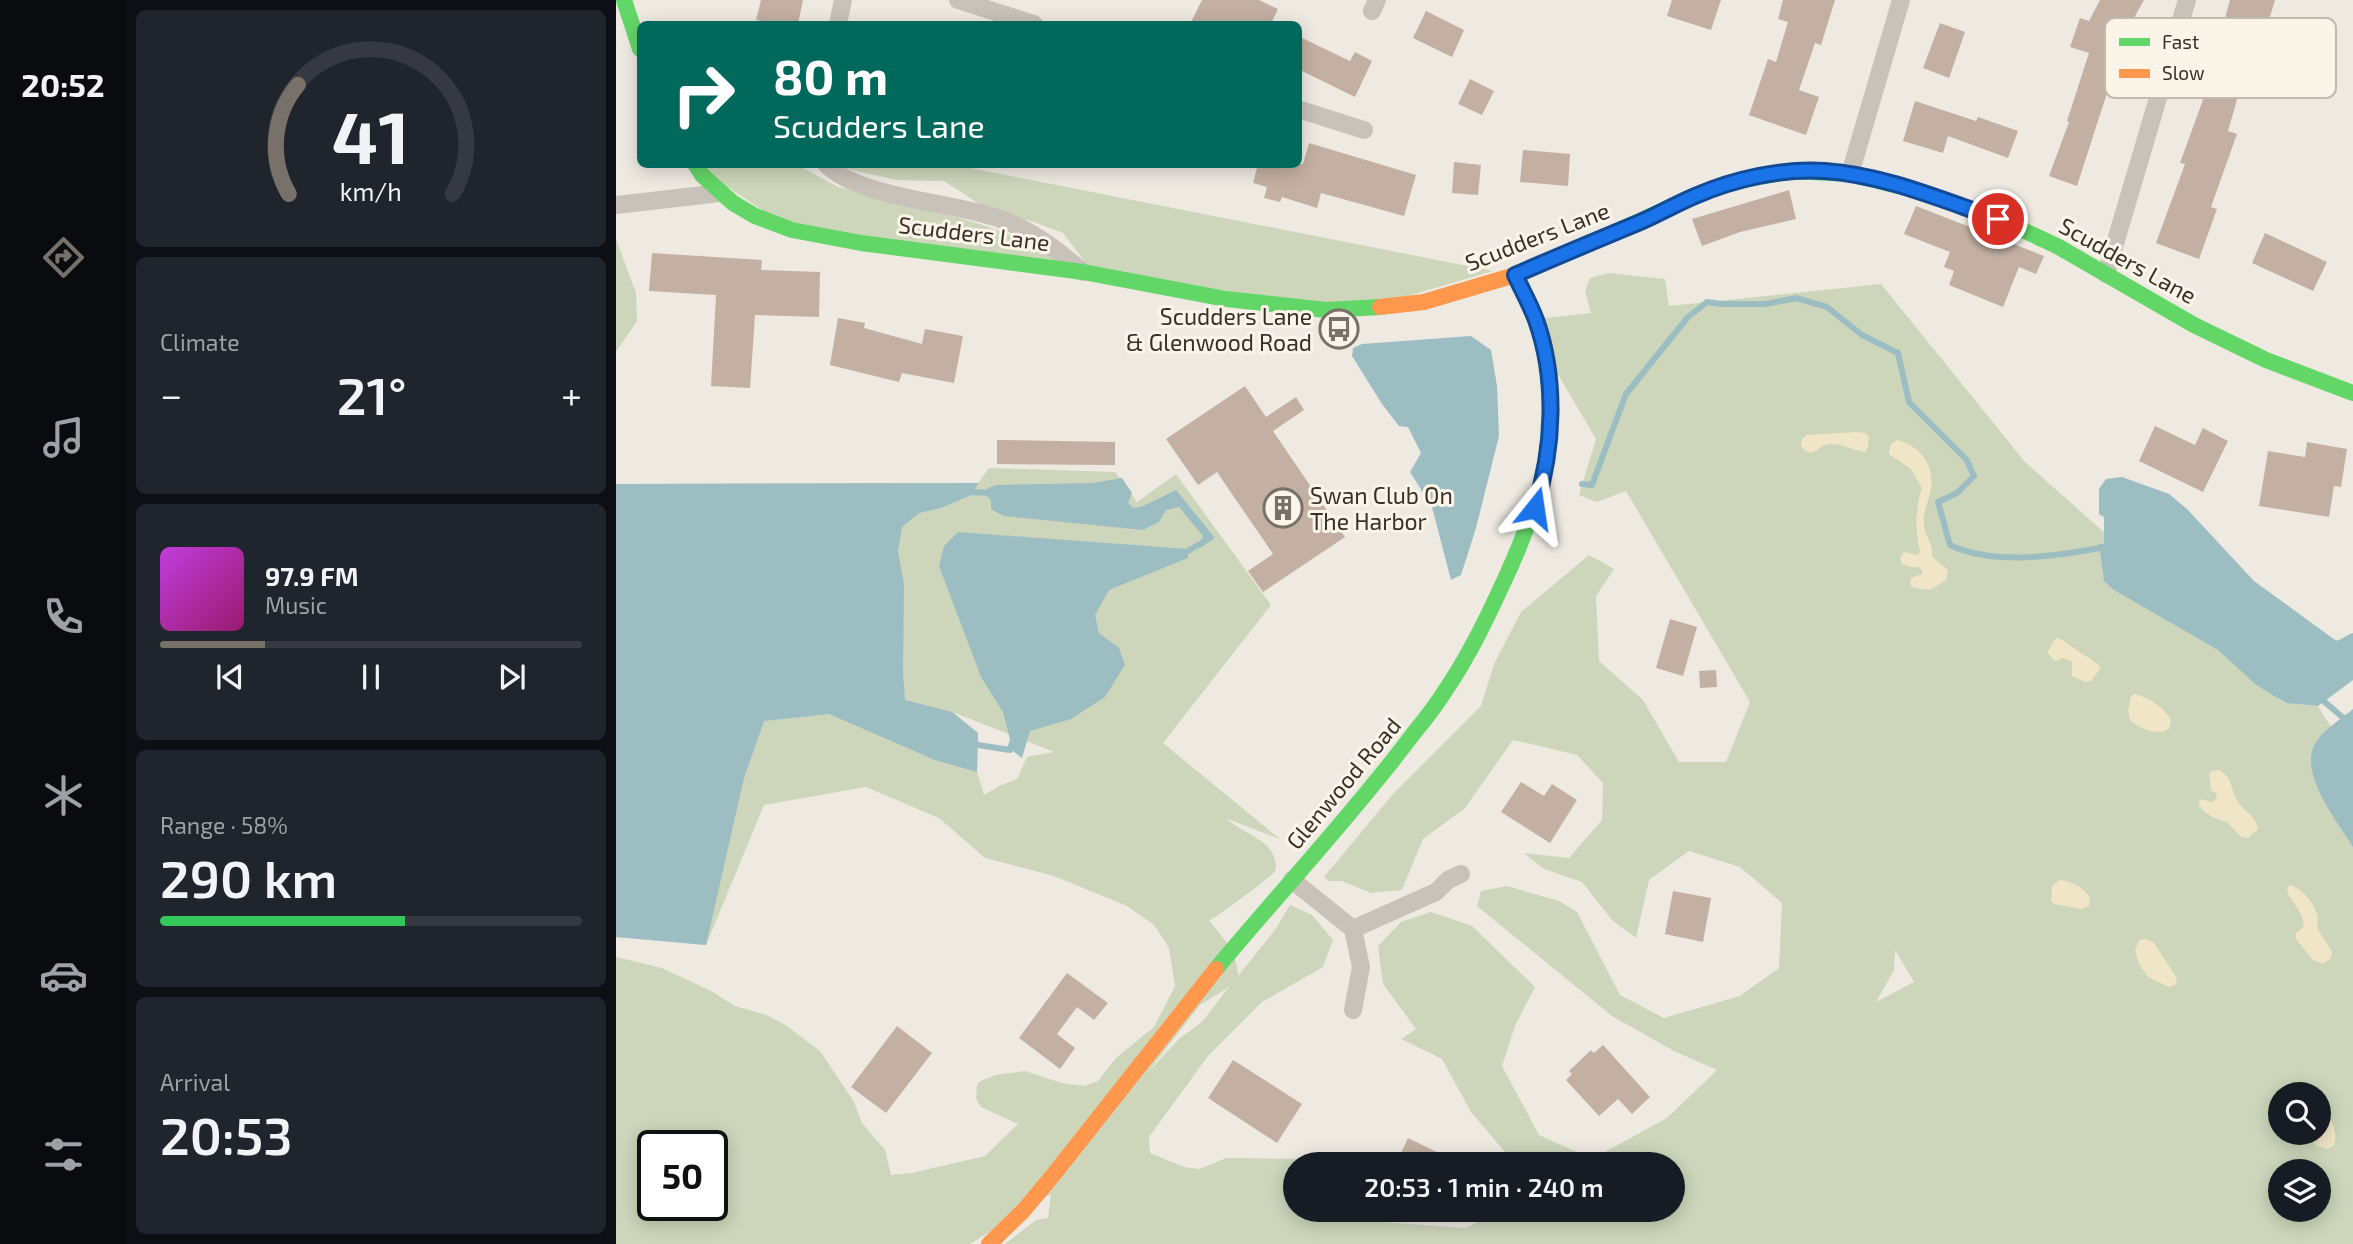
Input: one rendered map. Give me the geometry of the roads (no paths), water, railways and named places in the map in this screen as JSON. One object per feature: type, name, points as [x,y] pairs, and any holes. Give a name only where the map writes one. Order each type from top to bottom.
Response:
[{"type":"main road","points":[[624,0],[637,40]]},
{"type":"main road","name":"Scudders Lane","points":[[699,168],[720,192],[755,216],[792,230],[861,243],[1083,272],[1226,299],[1326,310],[1360,310],[1424,302],[1515,275],[1732,182],[1793,171],[1850,174],[1915,190],[1998,219],[2057,246],[2194,325],[2266,360],[2353,393]]},
{"type":"main road","name":"Glenwood Road","points":[[989,1244],[1024,1210],[1218,967],[1379,779],[1445,692],[1484,625],[1528,530],[1542,485],[1548,453],[1550,389],[1545,352],[1536,319],[1515,275]]},
{"type":"street","points":[[839,21],[843,0]]},
{"type":"street","points":[[957,0],[1024,21]]},
{"type":"street","points":[[1850,174],[1901,0]]},
{"type":"street","points":[[2182,18],[2187,0]]},
{"type":"street","points":[[2106,274],[2158,98]]},
{"type":"street","points":[[1302,110],[1364,130]]},
{"type":"street","points":[[832,168],[855,184],[1001,219],[1045,240],[1083,272]]},
{"type":"street","points":[[616,205],[720,192]]},
{"type":"street","points":[[1353,929],[1436,892],[1448,880],[1461,874]]},
{"type":"street","points":[[1292,880],[1353,929],[1361,967],[1353,1010]]},
{"type":"water","points":[[1471,336],[1491,350],[1497,386],[1499,436],[1461,575],[1451,580],[1432,507],[1410,472],[1421,453],[1408,427],[1399,426],[1352,356],[1353,348],[1362,344]]},
{"type":"water","points":[[2122,477],[2169,494],[2187,509],[2254,581],[2335,640],[2343,642],[2353,637],[2353,680],[2318,706],[2287,703],[2255,684],[2218,650],[2114,590],[2104,581],[2099,544],[2104,544],[2104,517],[2099,514],[2099,489],[2106,479]]},
{"type":"water","points":[[1122,478],[1132,493],[1128,503],[1133,508],[1141,507],[1176,490],[1215,538],[1200,548],[1198,546],[1203,536],[1179,507],[1166,510],[1159,522],[1143,530],[1004,516],[991,509],[991,500],[984,494],[988,488],[996,485],[1093,483]]},
{"type":"water","points":[[979,483],[969,496],[941,508],[919,513],[902,527],[898,551],[904,584],[905,700],[952,712],[978,733],[977,772],[935,760],[829,714],[764,721],[744,778],[706,945],[616,937],[616,484]]},
{"type":"water","points":[[958,532],[1188,549],[1188,558],[1109,590],[1095,615],[1099,633],[1119,648],[1125,665],[1105,697],[1071,719],[1030,731],[1022,758],[1013,751],[1003,712],[981,677],[939,566],[944,546]]},
{"type":"water","points":[[2353,709],[2353,847],[2320,794],[2311,764],[2312,750],[2319,738]]},
{"type":"waterway","points":[[1582,484],[1592,485],[1626,394],[1688,317],[1707,302],[1766,304],[1796,298],[1827,307],[1862,335],[1898,353],[1909,402],[1966,459],[1974,476],[1957,493],[1938,502],[1950,545],[1967,551],[2006,557],[2047,556],[2105,547]]},
{"type":"waterway","points":[[968,492],[992,493]]},
{"type":"waterway","points":[[1181,555],[1205,541]]},
{"type":"waterway","points":[[2336,645],[2353,636]]},
{"type":"waterway","points":[[2319,697],[2348,722],[2353,730]]},
{"type":"waterway","points":[[978,745],[1010,750],[1013,739]]},
{"type":"place","name":"Scudders Lane & Glenwood Road","points":[[1339,329]]},
{"type":"place","name":"Swan Club On The Harbor","points":[[1283,508]]}]
